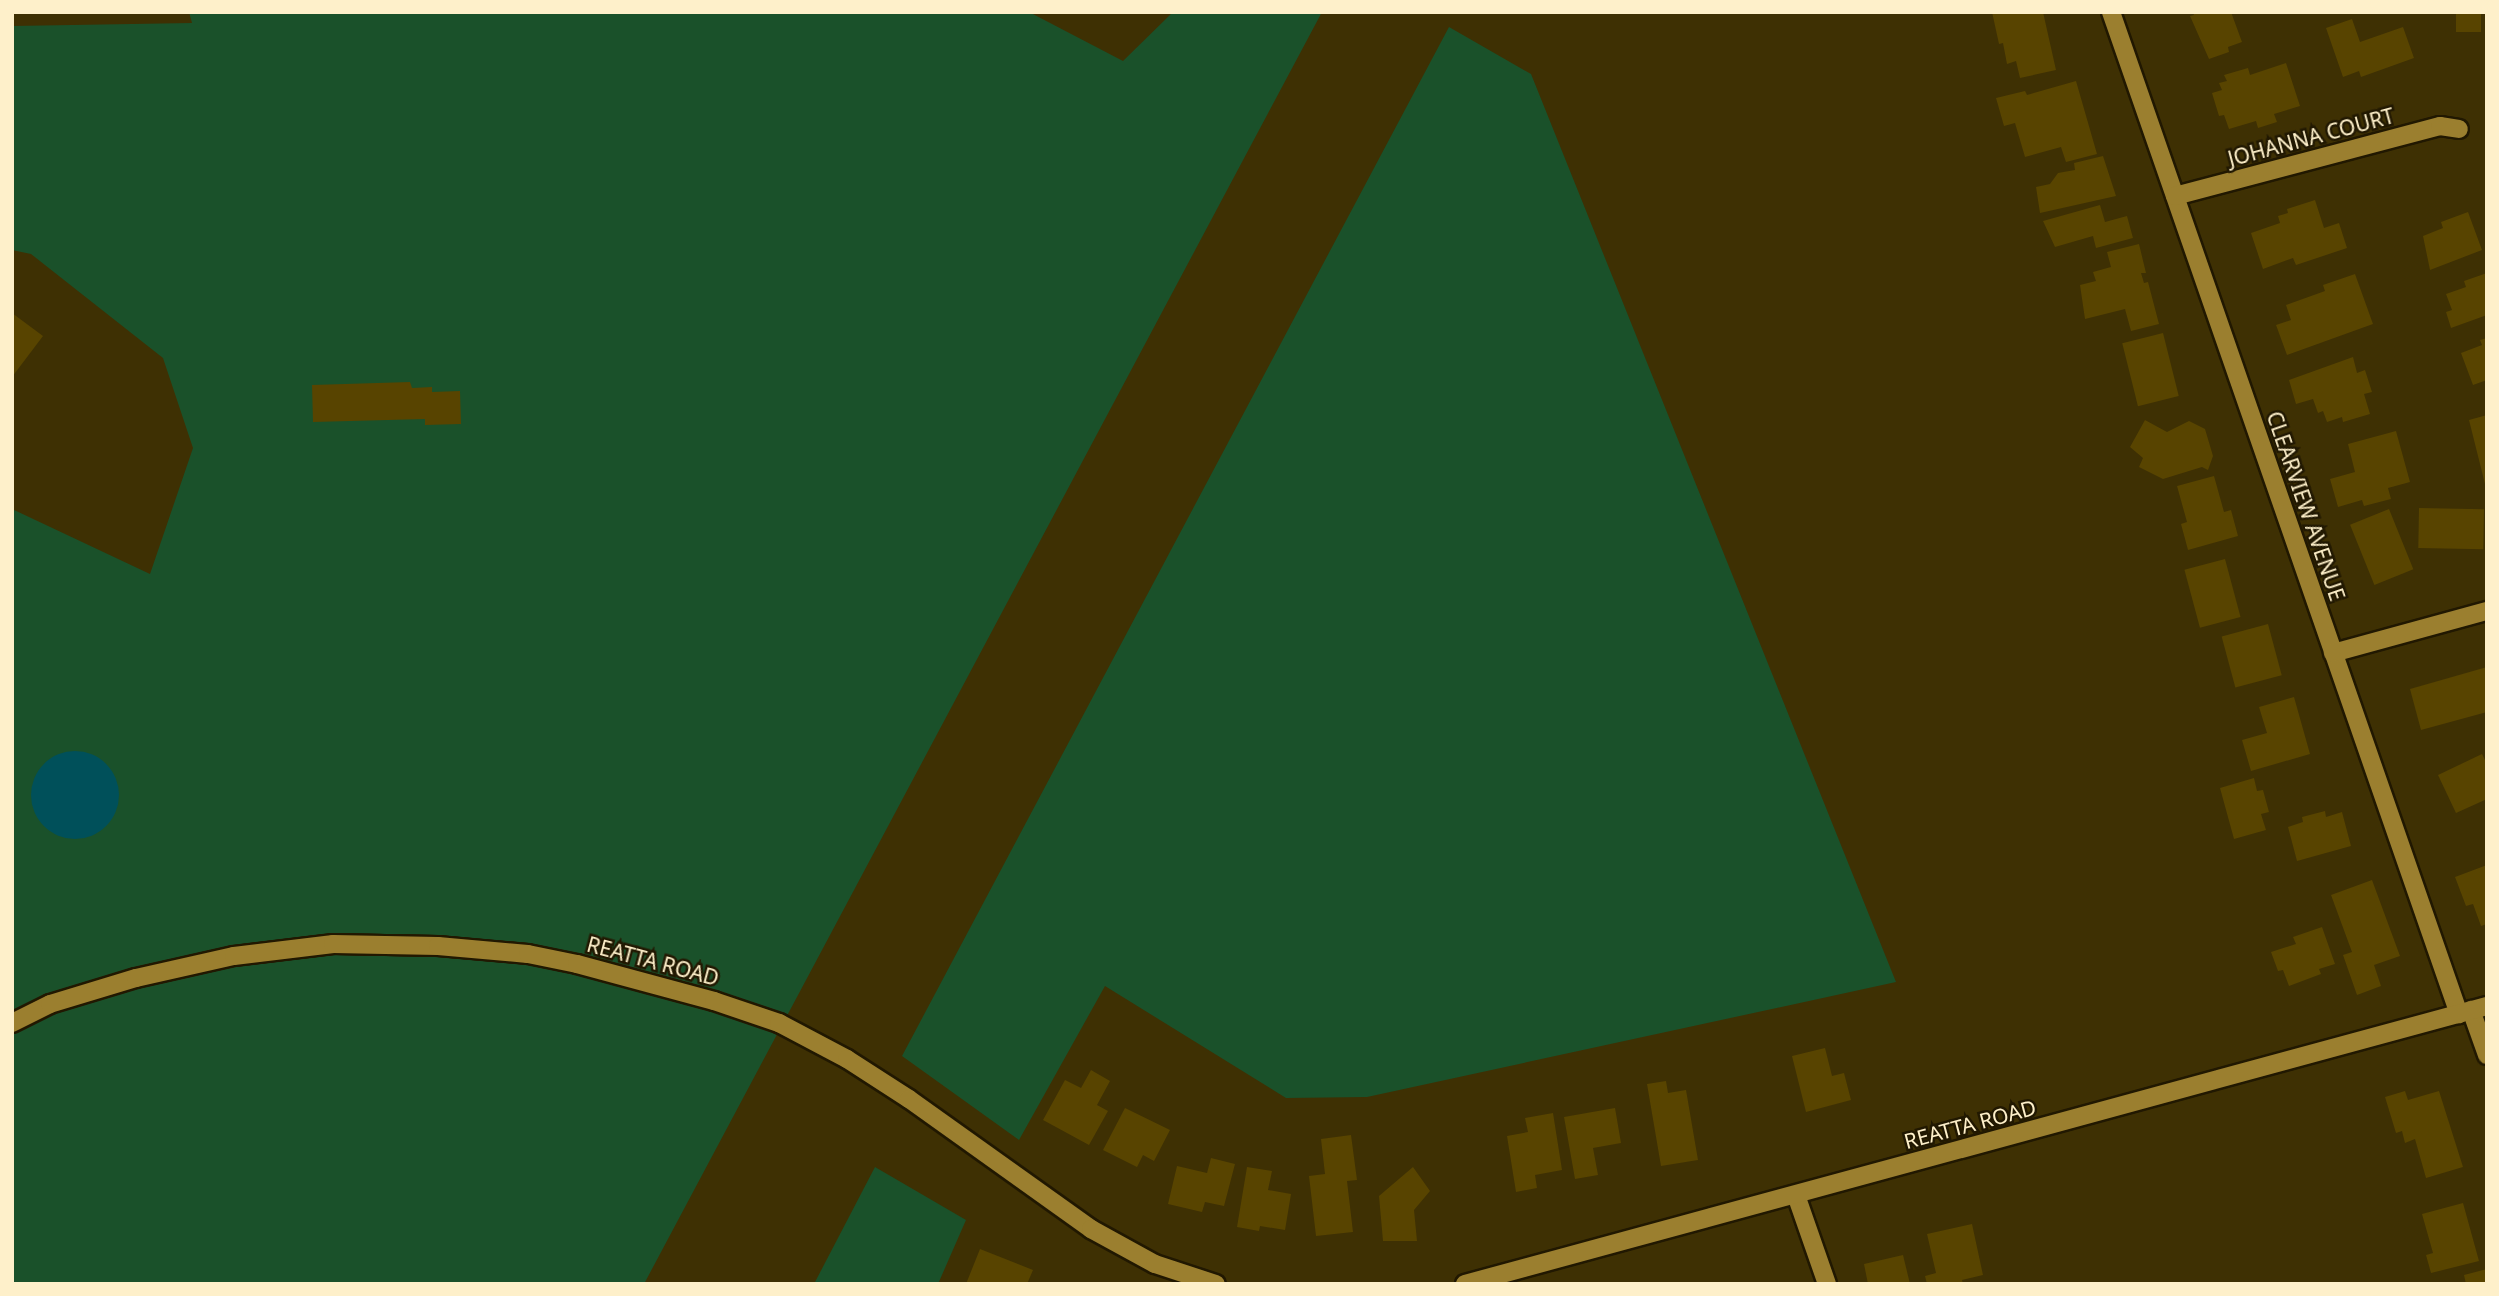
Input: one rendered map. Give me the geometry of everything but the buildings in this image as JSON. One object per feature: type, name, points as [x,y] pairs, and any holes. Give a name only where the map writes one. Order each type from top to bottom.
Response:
[{"type":"street","name":"CLEARVIEW AVENUE","points":[[2111,12],[2333,653],[2487,1055]]},
{"type":"street","name":"JOHANNA COURT","points":[[2175,196],[2440,126],[2459,129]]},
{"type":"street","points":[[2333,653],[2487,611]]},
{"type":"street","name":"REATTA ROAD","points":[[12,1023],[50,1004],[136,978],[234,956],[333,944],[438,946],[528,954],[577,964],[690,993],[779,1023],[848,1059],[909,1098],[1091,1229],[1155,1264],[1216,1284]]},
{"type":"street","name":"REATTA ROAD","points":[[1465,1284],[2472,1010]]},
{"type":"street","points":[[1796,1195],[1827,1284]]},
{"type":"green space","points":[[189,12],[1029,12],[1123,61],[1173,12],[1322,12],[644,1284],[12,1284],[12,509],[150,574],[193,448],[163,358],[31,254],[12,250],[12,26],[192,23]]},
{"type":"green space","points":[[1449,27],[1531,74],[1896,982],[1367,1097],[1286,1098],[1105,986],[1019,1140],[902,1056]]},
{"type":"green space","points":[[875,1167],[966,1220],[938,1284],[814,1284]]},
{"type":"water","points":[[66,751],[84,751],[100,758],[112,770],[119,786],[119,804],[112,820],[100,832],[84,839],[66,839],[50,832],[38,820],[31,804],[31,786],[38,770],[50,758]]}]
